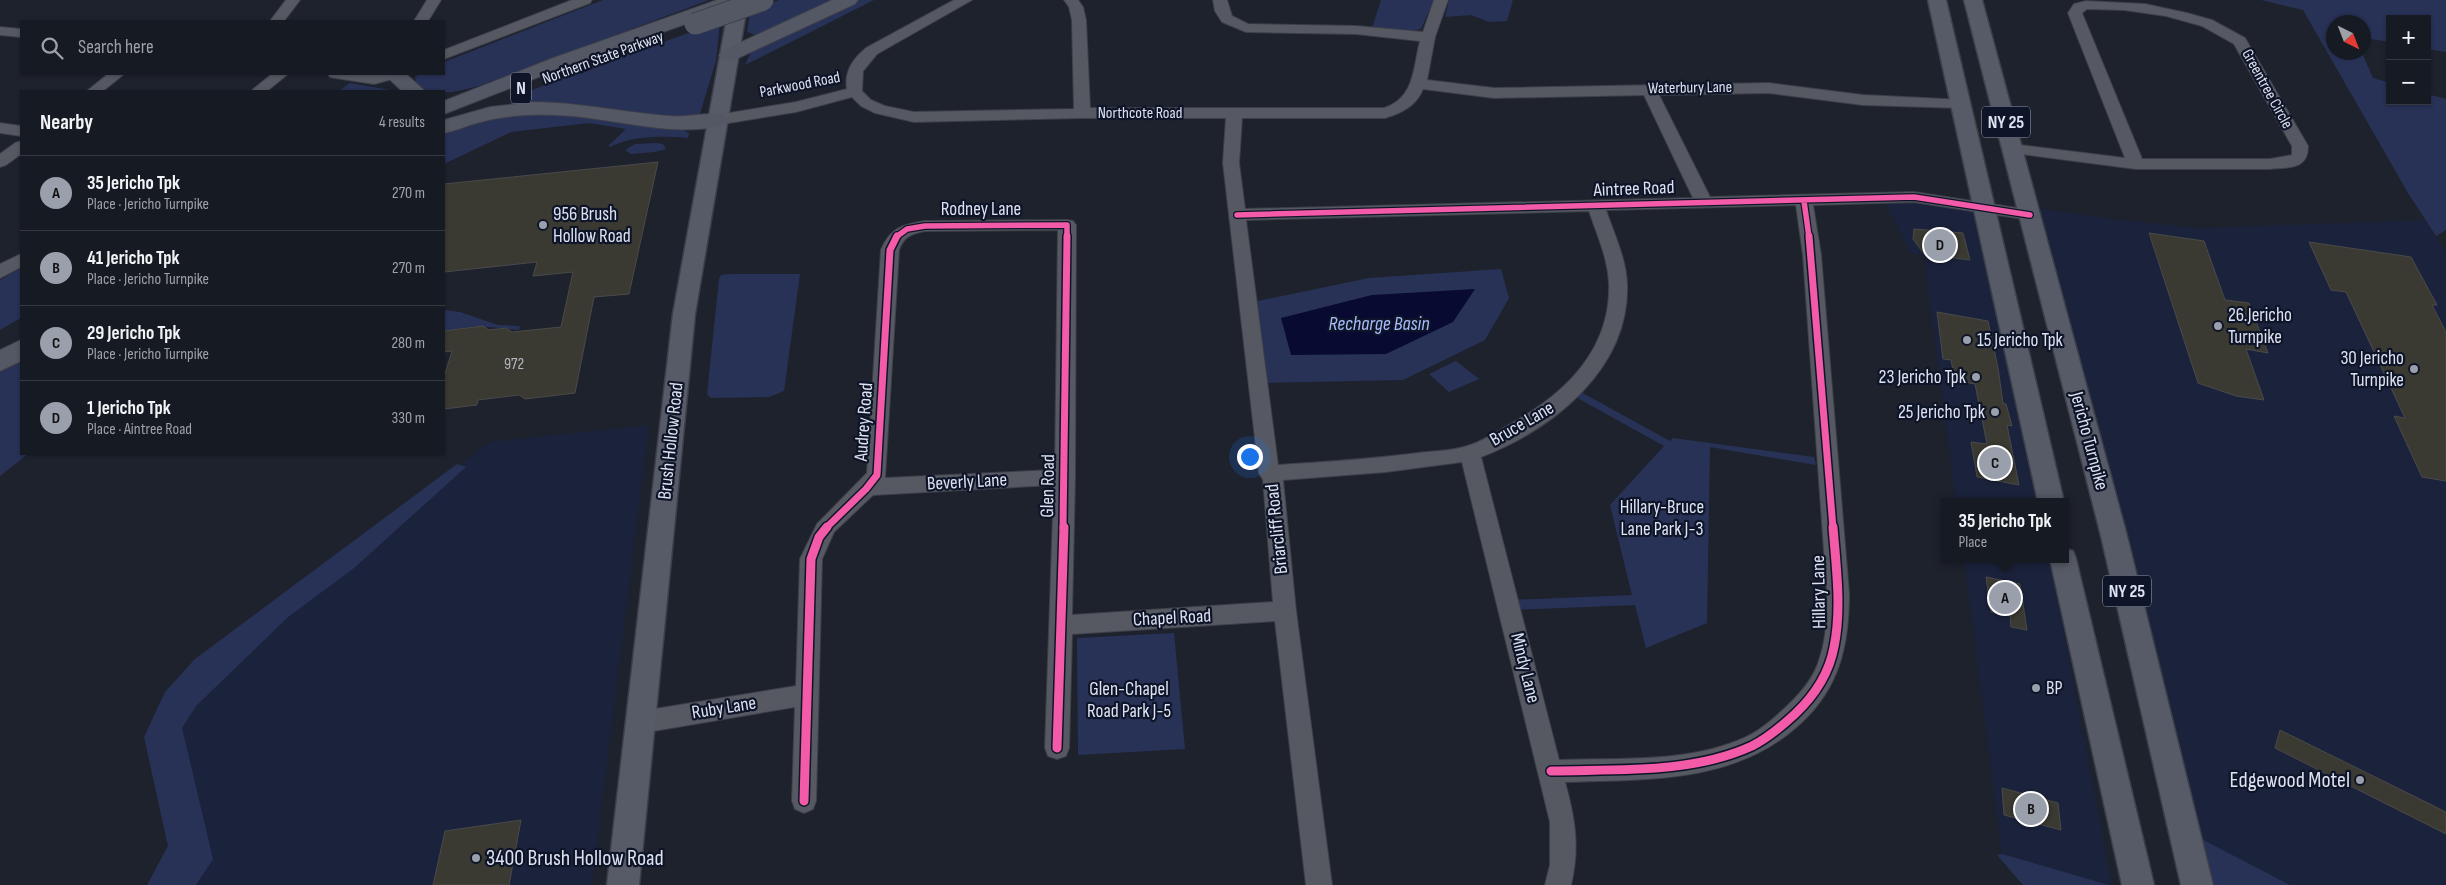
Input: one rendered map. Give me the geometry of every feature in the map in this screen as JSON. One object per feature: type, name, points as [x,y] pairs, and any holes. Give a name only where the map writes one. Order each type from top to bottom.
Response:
[{"type":"highway","name":"Northern State Parkway","points":[[445,120],[695,19],[735,0]]},
{"type":"highway","name":"Northern State Parkway","points":[[445,108],[592,50],[763,0]]},
{"type":"highway","points":[[729,55],[848,0]]},
{"type":"highway","points":[[445,96],[471,90],[592,50]]},
{"type":"highway","points":[[395,75],[400,90]]},
{"type":"highway","points":[[396,75],[414,90]]},
{"type":"highway","points":[[445,127],[483,114],[531,107],[564,108],[687,125],[717,120]]},
{"type":"highway","points":[[0,343],[20,331]]},
{"type":"highway","points":[[0,362],[20,350]]},
{"type":"main road","name":"Brush Hollow Road","points":[[623,885],[642,722],[684,314],[739,0]]},
{"type":"main road","name":"NY 25","points":[[1937,0],[2050,498]]},
{"type":"main road","name":"Jericho Turnpike","points":[[1974,0],[2116,544],[2197,885]]},
{"type":"main road","points":[[2064,563],[2138,885]]},
{"type":"street","points":[[278,20],[293,0]]},
{"type":"street","points":[[422,20],[434,0]]},
{"type":"street","name":"Parkwood Road","points":[[717,120],[796,106],[855,92],[852,78],[858,64],[867,54],[878,46],[965,0]]},
{"type":"street","points":[[1071,0],[1076,7],[1079,20],[1082,113]]},
{"type":"street","points":[[1220,0],[1222,10],[1227,19],[1246,28],[1356,30],[1428,37]]},
{"type":"street","points":[[1419,84],[1428,37],[1441,0]]},
{"type":"street","points":[[445,55],[578,1]]},
{"type":"street","name":"Greentree Circle","points":[[2012,149],[2136,164],[2270,164],[2298,160],[2300,157],[2300,146],[2240,41],[2230,32],[2200,20],[2157,12],[2104,5],[2079,7],[2075,13],[2136,164]]},
{"type":"street","points":[[0,31],[20,33]]},
{"type":"street","points":[[95,90],[116,75]]},
{"type":"street","points":[[259,90],[280,75]]},
{"type":"street","points":[[343,75],[374,79],[391,75]]},
{"type":"street","name":"Northcote Road","points":[[855,92],[866,103],[880,110],[914,117],[1082,113],[1385,113],[1404,106],[1419,84]]},
{"type":"street","name":"Waterbury Lane","points":[[1419,84],[1494,93],[1761,88],[1864,100],[1960,103]]},
{"type":"street","points":[[1649,89],[1704,203]]},
{"type":"street","name":"Briarcliff Road","points":[[1234,114],[1231,163],[1269,473],[1273,478],[1285,611],[1319,885]]},
{"type":"street","points":[[0,128],[20,131]]},
{"type":"street","points":[[0,162],[20,147]]},
{"type":"street","name":"Aintree Road","points":[[1237,215],[1596,207],[1914,197],[2030,215]]},
{"type":"street","name":"Hillary Lane","points":[[1551,771],[1681,765],[1707,761],[1747,747],[1775,732],[1807,703],[1824,678],[1834,651],[1838,624],[1838,592],[1812,265],[1804,201]]},
{"type":"street","name":"Bruce Lane","points":[[1269,473],[1381,466],[1470,453],[1523,427],[1561,402],[1587,377],[1605,349],[1618,314],[1618,283],[1612,247],[1596,207]]},
{"type":"street","name":"Rodney Lane","points":[[898,233],[908,228],[925,226],[1067,226]]},
{"type":"street","name":"Glen Road","points":[[1057,748],[1064,477],[1067,226]]},
{"type":"street","name":"Audrey Road","points":[[804,801],[811,558],[818,540],[826,527],[869,487],[877,475],[890,250],[898,233]]},
{"type":"street","points":[[0,272],[20,261]]},
{"type":"street","name":"Mindy Lane","points":[[1470,453],[1563,822],[1563,865],[1558,885]]},
{"type":"street","name":"Beverly Lane","points":[[869,487],[1064,477]]},
{"type":"street","name":"Chapel Road","points":[[1059,624],[1285,611]]},
{"type":"street","name":"Ruby Lane","points":[[642,722],[806,695]]},
{"type":"shaded area","points":[[1883,198],[1984,209],[2039,498],[1955,498],[1924,256],[1910,253]]},
{"type":"shaded area","points":[[2028,207],[2111,219],[2199,228],[2425,220],[2446,252],[2446,885],[2185,885]]},
{"type":"shaded area","points":[[649,425],[592,885],[189,885],[164,738],[241,639],[489,442]]},
{"type":"shaded area","points":[[1965,563],[2051,563],[2112,885],[2098,885],[2002,854]]},
{"type":"green space","points":[[603,0],[709,0],[482,85],[445,92],[445,90],[428,90],[417,85],[415,77],[418,75],[445,75],[445,62]]},
{"type":"green space","points":[[779,0],[840,0],[758,36],[747,32],[750,11]]},
{"type":"green space","points":[[858,0],[874,0],[745,65],[751,52],[770,40]]},
{"type":"green space","points":[[1381,0],[1434,0],[1421,29],[1408,32],[1372,28]]},
{"type":"green space","points":[[1449,0],[1513,0],[1507,21],[1489,22],[1471,15],[1445,17]]},
{"type":"green space","points":[[2261,0],[2446,0],[2446,52],[2431,50],[2431,15],[2386,15],[2386,41],[2371,39],[2371,15],[2326,15],[2326,50],[2303,10]]},
{"type":"green space","points":[[720,22],[716,61],[699,117],[511,105],[512,98],[578,72],[581,74],[609,61]]},
{"type":"green space","points":[[2332,60],[2365,60],[2373,78],[2386,82],[2386,105],[2431,105],[2431,95],[2446,99],[2446,230],[2436,236],[2408,193]]},
{"type":"green space","points":[[350,83],[390,90],[340,90]]},
{"type":"green space","points":[[555,111],[683,130],[689,133],[688,138],[639,138],[610,147],[608,146],[626,129],[589,123],[511,132],[445,164],[445,131],[477,120]]},
{"type":"green space","points":[[635,144],[663,144],[666,149],[631,154],[625,150]]},
{"type":"green space","points":[[20,269],[20,319],[0,330],[0,280]]},
{"type":"green space","points":[[1501,269],[1509,298],[1485,340],[1403,380],[1258,383],[1248,303],[1369,278]]},
{"type":"green space","points":[[800,274],[784,391],[769,397],[711,398],[707,394],[719,279],[721,275]]},
{"type":"green space","points":[[445,310],[460,312],[498,325],[520,326],[519,330],[478,326],[445,331]]},
{"type":"green space","points":[[20,358],[20,455],[27,455],[0,476],[0,371]]},
{"type":"green space","points":[[1456,361],[1479,379],[1449,392],[1429,374]]},
{"type":"green space","name":"Hillary-Bruce Lane Park J-3","points":[[1579,391],[1670,441],[1673,438],[1814,457],[1816,465],[1710,447],[1707,623],[1646,648],[1635,605],[1513,610],[1510,600],[1632,595],[1610,505],[1664,446],[1572,395]]},
{"type":"green space","points":[[457,464],[466,467],[354,568],[288,617],[196,706],[182,728],[213,859],[196,885],[147,885],[168,846],[144,737],[165,692],[195,659]]},
{"type":"green space","name":"Glen-Chapel Road Park J-5","points":[[1174,633],[1185,749],[1078,755],[1077,638]]},
{"type":"green space","points":[[2184,830],[2290,885],[2197,885]]},
{"type":"green space","points":[[2002,854],[2109,885],[2023,885],[1997,855]]},
{"type":"water","name":"Recharge Basin","points":[[1475,289],[1453,322],[1386,354],[1291,355],[1281,318],[1372,295]]},
{"type":"building","name":"956 Brush Hollow Road","points":[[658,162],[629,294],[594,297],[575,393],[525,399],[519,395],[478,400],[477,405],[445,409],[445,374],[452,351],[445,352],[445,331],[483,326],[489,330],[506,328],[512,332],[561,327],[573,272],[533,276],[537,262],[445,272],[445,184]]},
{"type":"building","points":[[1914,229],[1963,233],[1970,260],[1924,254],[1913,239]]},
{"type":"building","name":"26.Jericho Turnpike","points":[[2149,233],[2204,241],[2225,300],[2249,303],[2268,353],[2246,349],[2264,400],[2236,396],[2198,383]]},
{"type":"building","name":"30 Jericho Turnpike","points":[[2309,242],[2411,257],[2437,305],[2432,305],[2446,332],[2446,481],[2422,477],[2394,416],[2405,418],[2346,292],[2331,290]]},
{"type":"building","points":[[1937,312],[1988,321],[2003,403],[2006,404],[2012,426],[2007,425],[2019,485],[1977,477],[1971,442],[1987,444],[1975,384],[1955,380],[1951,360],[1943,359]]},
{"type":"building","points":[[1986,577],[2020,584],[2027,630],[2011,627],[2010,615],[1991,612]]},
{"type":"building","name":"Edgewood Motel","points":[[2280,730],[2446,812],[2446,834],[2275,748]]},
{"type":"building","points":[[2002,788],[2058,803],[2061,830],[2004,815]]},
{"type":"building","name":"3400 Brush Hollow Road","points":[[521,820],[509,885],[433,885],[445,831]]},
{"type":"cycle path","points":[[1237,215],[1914,197],[2030,215]]},
{"type":"cycle path","points":[[1551,771],[1637,769],[1698,762],[1727,755],[1753,745],[1781,727],[1803,707],[1825,676],[1834,649],[1838,593],[1812,255],[1804,201]]},
{"type":"cycle path","points":[[804,801],[811,559],[824,530],[833,519],[866,489],[877,475],[890,250],[899,234],[907,229],[925,226],[1067,225],[1065,477],[1057,748]]},
{"type":"place","name":"956 Brush Hollow Road","points":[[543,225]]},
{"type":"place","name":"1 Jericho Tpk","points":[[1940,245]]},
{"type":"place","name":"26.Jericho Turnpike","points":[[2218,326]]},
{"type":"place","name":"15 Jericho Tpk","points":[[1967,340]]},
{"type":"place","name":"30 Jericho Turnpike","points":[[2414,369]]},
{"type":"place","name":"23 Jericho Tpk","points":[[1976,377]]},
{"type":"place","name":"25 Jericho Tpk","points":[[1995,412]]},
{"type":"place","name":"29 Jericho Tpk","points":[[1995,463]]},
{"type":"place","name":"35 Jericho Tpk","points":[[2005,598]]},
{"type":"place","name":"BP","points":[[2036,688]]},
{"type":"place","name":"Edgewood Motel","points":[[2360,780]]},
{"type":"place","name":"41 Jericho Tpk","points":[[2031,809]]},
{"type":"place","name":"3400 Brush Hollow Road","points":[[476,858]]}]
